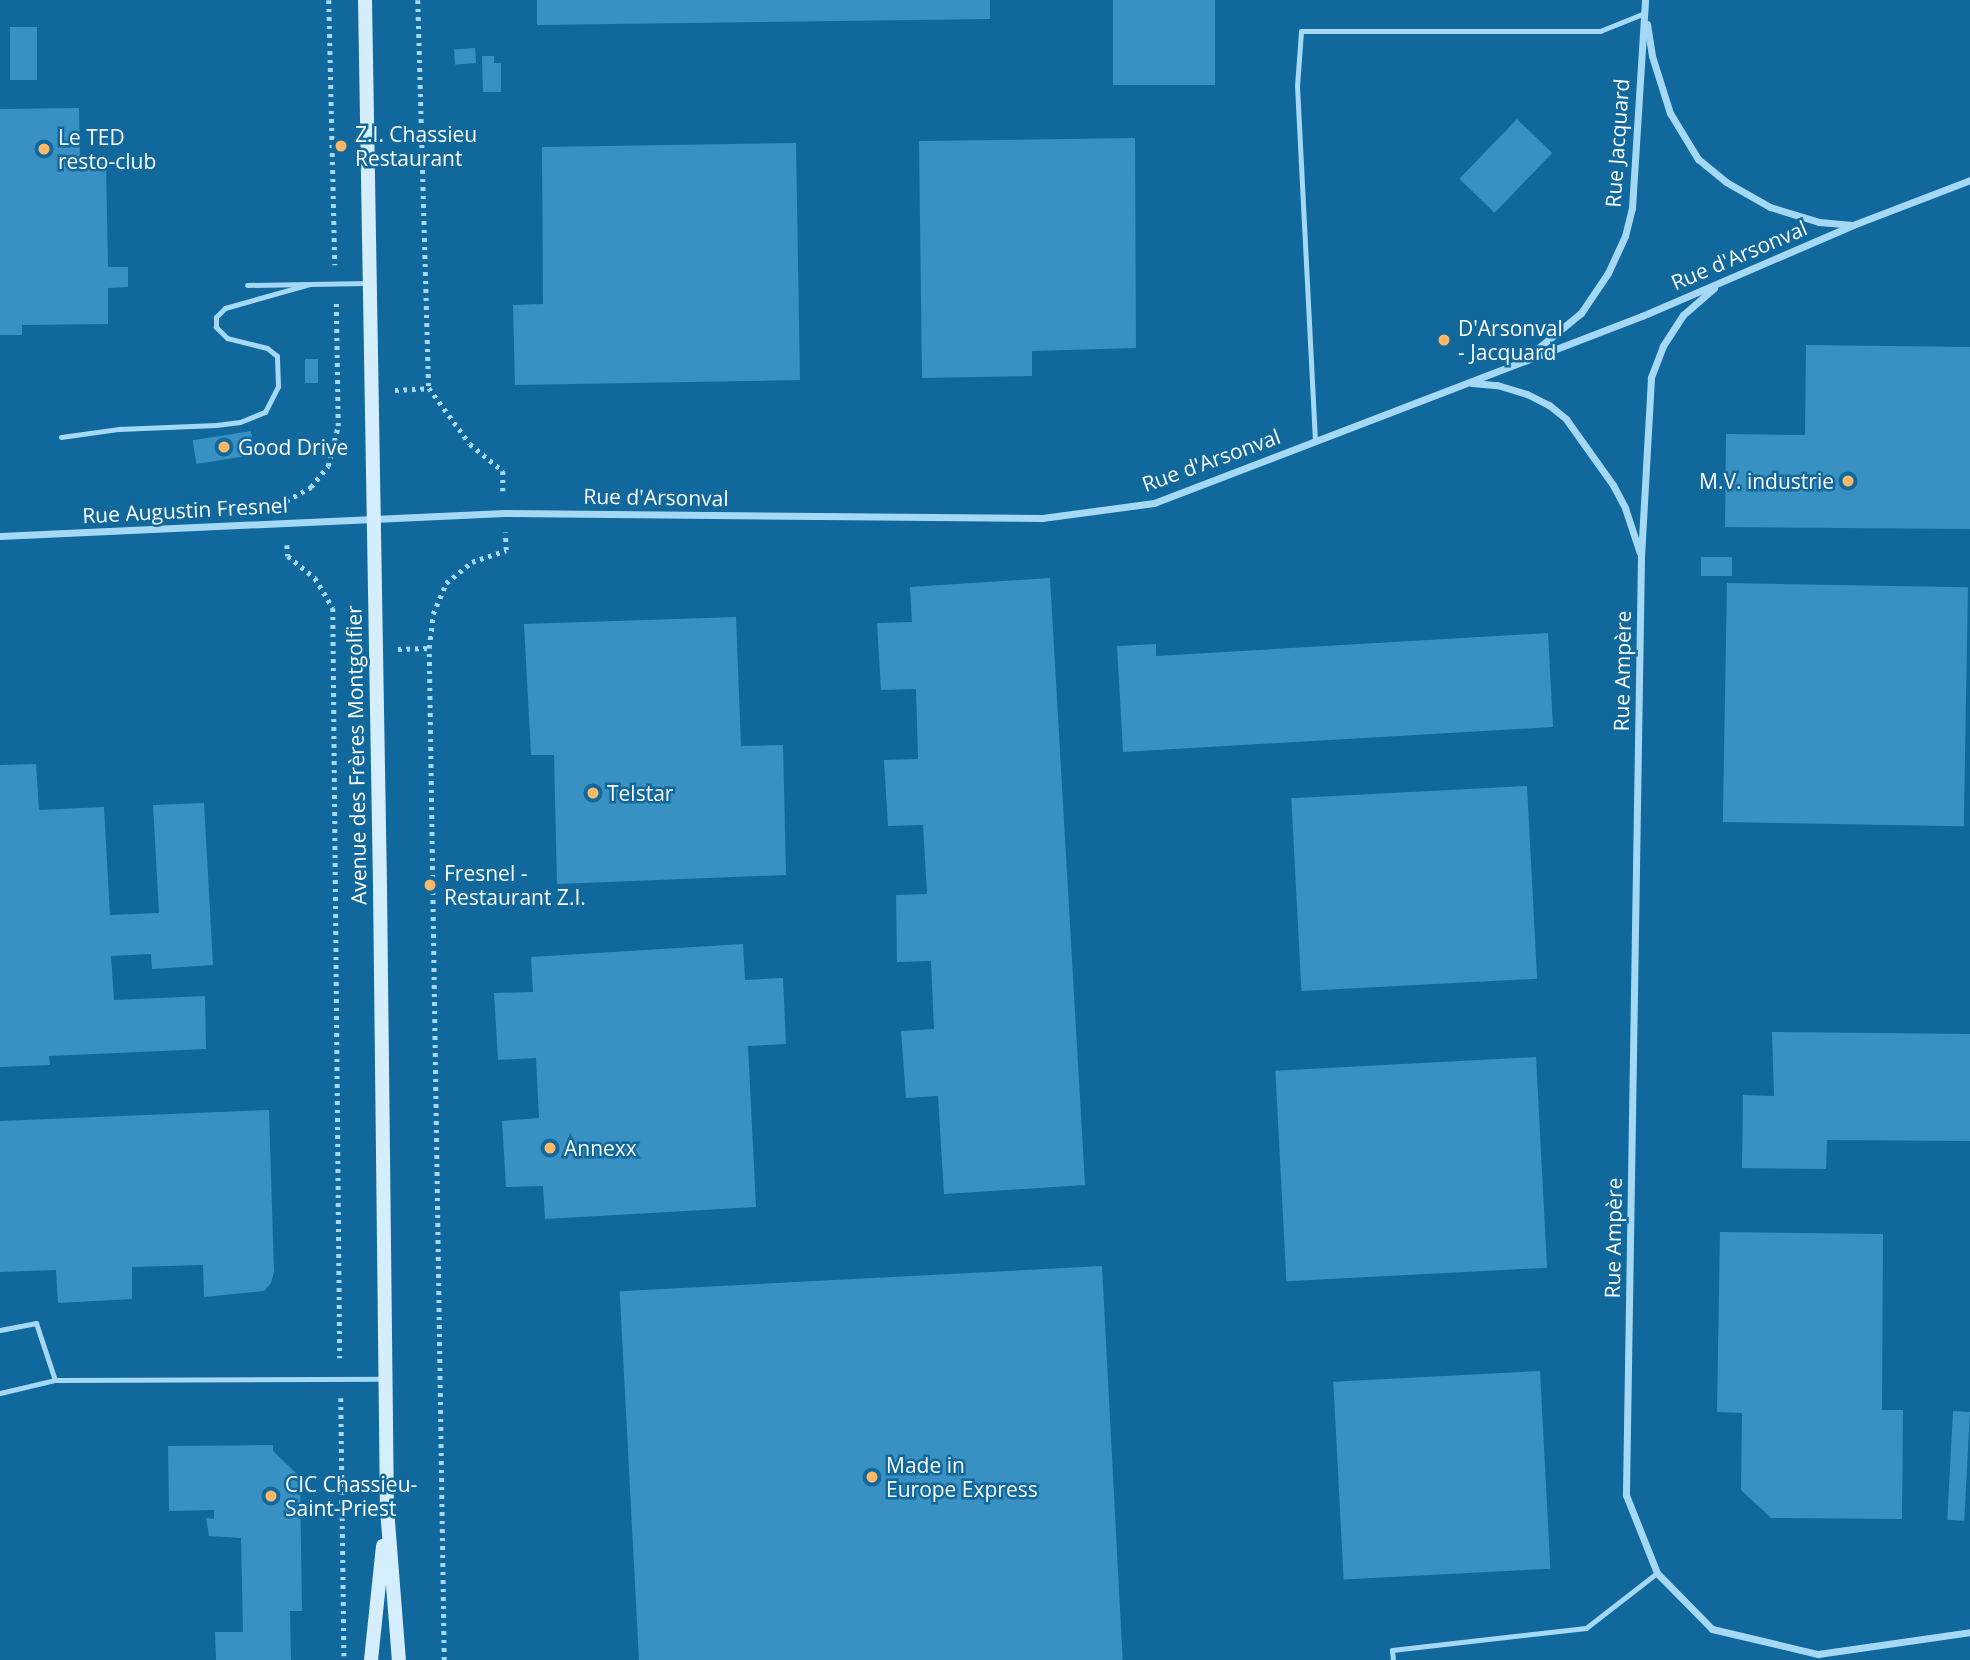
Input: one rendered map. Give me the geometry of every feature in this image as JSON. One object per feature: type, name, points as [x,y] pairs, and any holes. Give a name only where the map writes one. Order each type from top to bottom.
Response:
[{"type":"street","name":"Avenue des Frères Montgolfier","points":[[365,0],[380,872],[387,1510],[399,1660]]},
{"type":"street","name":"Rue Jacquard","points":[[1523,360],[1552,340],[1581,313],[1608,273],[1625,236],[1632,208],[1645,0]]},
{"type":"street","name":"Rue Jacquard","points":[[1645,13],[1652,56],[1671,114],[1698,159],[1727,182],[1770,207],[1819,222],[1853,225]]},
{"type":"street","name":"Rue d'Arsonval","points":[[372,517],[504,513],[1042,518],[1154,503],[1642,316],[1853,225],[1970,180]]},
{"type":"street","name":"Rue Ampère","points":[[1725,280],[1683,315],[1663,346],[1651,379],[1641,556],[1626,1495],[1657,1573],[1712,1629],[1818,1654],[1970,1632]]},
{"type":"street","name":"Rue Ampère","points":[[1465,384],[1483,383],[1511,388],[1549,405],[1566,419],[1613,485],[1625,508],[1641,556]]},
{"type":"street","name":"Rue Augustin Fresnel","points":[[0,536],[372,517]]},
{"type":"street","name":"Avenue des Frères Montgolfier","points":[[371,1660],[387,1510]]},
{"type":"lane","points":[[1315,441],[1297,86],[1301,31],[1600,31],[1645,13]]},
{"type":"lane","points":[[247,285],[369,283]]},
{"type":"lane","points":[[61,437],[119,429],[240,422],[265,412],[278,386],[277,356],[267,348],[227,338],[216,327],[216,317],[225,309],[310,284]]},
{"type":"lane","points":[[0,1330],[36,1323],[55,1380]]},
{"type":"lane","points":[[0,1393],[55,1380],[385,1379]]},
{"type":"lane","points":[[1393,1660],[1392,1650],[1586,1628],[1657,1573]]},
{"type":"path","points":[[329,0],[338,426],[328,467],[311,487],[286,499],[285,523],[288,556],[315,578],[333,608],[344,1660]]},
{"type":"path","points":[[418,0],[429,388],[470,444],[503,471],[506,550],[472,562],[446,583],[433,614],[429,648],[444,1660]]},
{"type":"building","points":[[537,0],[990,0],[990,19],[537,25]]},
{"type":"building","points":[[1113,0],[1215,0],[1215,85],[1113,85]]},
{"type":"building","points":[[10,27],[37,27],[37,80],[10,80]]},
{"type":"building","points":[[475,48],[476,63],[455,64],[454,49]]},
{"type":"building","points":[[482,56],[494,56],[494,63],[501,63],[501,92],[483,92]]},
{"type":"building","points":[[79,108],[80,163],[106,163],[108,267],[128,267],[128,287],[108,288],[108,324],[22,325],[22,335],[0,335],[0,109]]},
{"type":"building","points":[[1517,119],[1552,153],[1495,213],[1459,179]]},
{"type":"building","points":[[1135,138],[1136,348],[1032,351],[1032,376],[922,378],[919,141]]},
{"type":"building","points":[[796,143],[800,380],[515,385],[513,305],[543,304],[542,147]]},
{"type":"building","name":"M.V. industrie","points":[[1806,345],[1970,347],[1970,529],[1725,527],[1726,434],[1805,435]]},
{"type":"building","points":[[305,359],[318,359],[318,383],[305,383]]},
{"type":"building","name":"Good Drive","points":[[251,431],[255,455],[196,464],[193,440]]},
{"type":"building","points":[[1701,557],[1732,557],[1732,576],[1701,576]]},
{"type":"building","points":[[1050,578],[1085,1185],[944,1194],[938,1096],[906,1098],[901,1031],[934,1029],[931,961],[897,962],[896,895],[927,894],[923,825],[888,826],[884,760],[918,759],[916,689],[881,690],[877,623],[912,622],[910,587]]},
{"type":"building","points":[[1727,583],[1968,587],[1964,826],[1723,822]]},
{"type":"building","points":[[736,617],[741,746],[783,745],[786,875],[557,884],[554,755],[531,755],[524,624]]},
{"type":"building","points":[[1548,633],[1553,727],[1123,752],[1117,646],[1156,644],[1156,656]]},
{"type":"building","points":[[36,764],[39,810],[104,807],[110,915],[159,913],[153,805],[204,803],[213,965],[152,969],[151,954],[111,956],[114,1000],[205,996],[206,1049],[49,1056],[50,1065],[0,1067],[0,765]]},
{"type":"building","points":[[1527,786],[1537,979],[1301,991],[1291,798]]},
{"type":"building","points":[[743,944],[745,980],[783,978],[786,1044],[748,1046],[756,1207],[545,1219],[543,1186],[506,1187],[502,1121],[539,1118],[536,1058],[498,1060],[494,993],[533,992],[531,957]]},
{"type":"building","points":[[1772,1032],[1970,1034],[1970,1141],[1827,1140],[1826,1169],[1742,1168],[1743,1095],[1774,1096]]},
{"type":"building","points":[[1536,1057],[1547,1268],[1286,1281],[1275,1071]]},
{"type":"building","points":[[269,1110],[274,1272],[271,1283],[264,1291],[204,1297],[203,1265],[132,1267],[132,1299],[58,1303],[56,1270],[0,1272],[0,1121]]},
{"type":"building","points":[[1720,1232],[1883,1234],[1882,1410],[1903,1410],[1902,1519],[1771,1518],[1741,1490],[1742,1413],[1717,1412]]},
{"type":"building","name":"Made in Europe Express","points":[[1102,1266],[1123,1660],[639,1660],[620,1291]]},
{"type":"building","points":[[1540,1371],[1550,1569],[1344,1580],[1333,1382]]},
{"type":"building","points":[[1953,1411],[1970,1412],[1964,1521],[1947,1520]]},
{"type":"building","points":[[273,1445],[273,1451],[300,1477],[302,1611],[290,1611],[291,1660],[216,1660],[215,1632],[243,1632],[241,1538],[209,1536],[206,1518],[214,1519],[214,1510],[169,1511],[168,1446]]},
{"type":"place","name":"Z.I. Chassieu Restaurant","points":[[341,146]]},
{"type":"place","name":"Le TED resto-club","points":[[44,149]]},
{"type":"place","name":"D'Arsonval - Jacquard","points":[[1444,340]]},
{"type":"place","name":"Good Drive","points":[[224,447]]},
{"type":"place","name":"M.V. industrie","points":[[1848,481]]},
{"type":"place","name":"Telstar","points":[[593,793]]},
{"type":"place","name":"Fresnel - Restaurant Z.I.","points":[[430,885]]},
{"type":"place","name":"Annexx","points":[[550,1148]]},
{"type":"place","name":"Made in Europe Express","points":[[872,1477]]},
{"type":"place","name":"CIC Chassieu- Saint-Priest","points":[[271,1496]]}]
